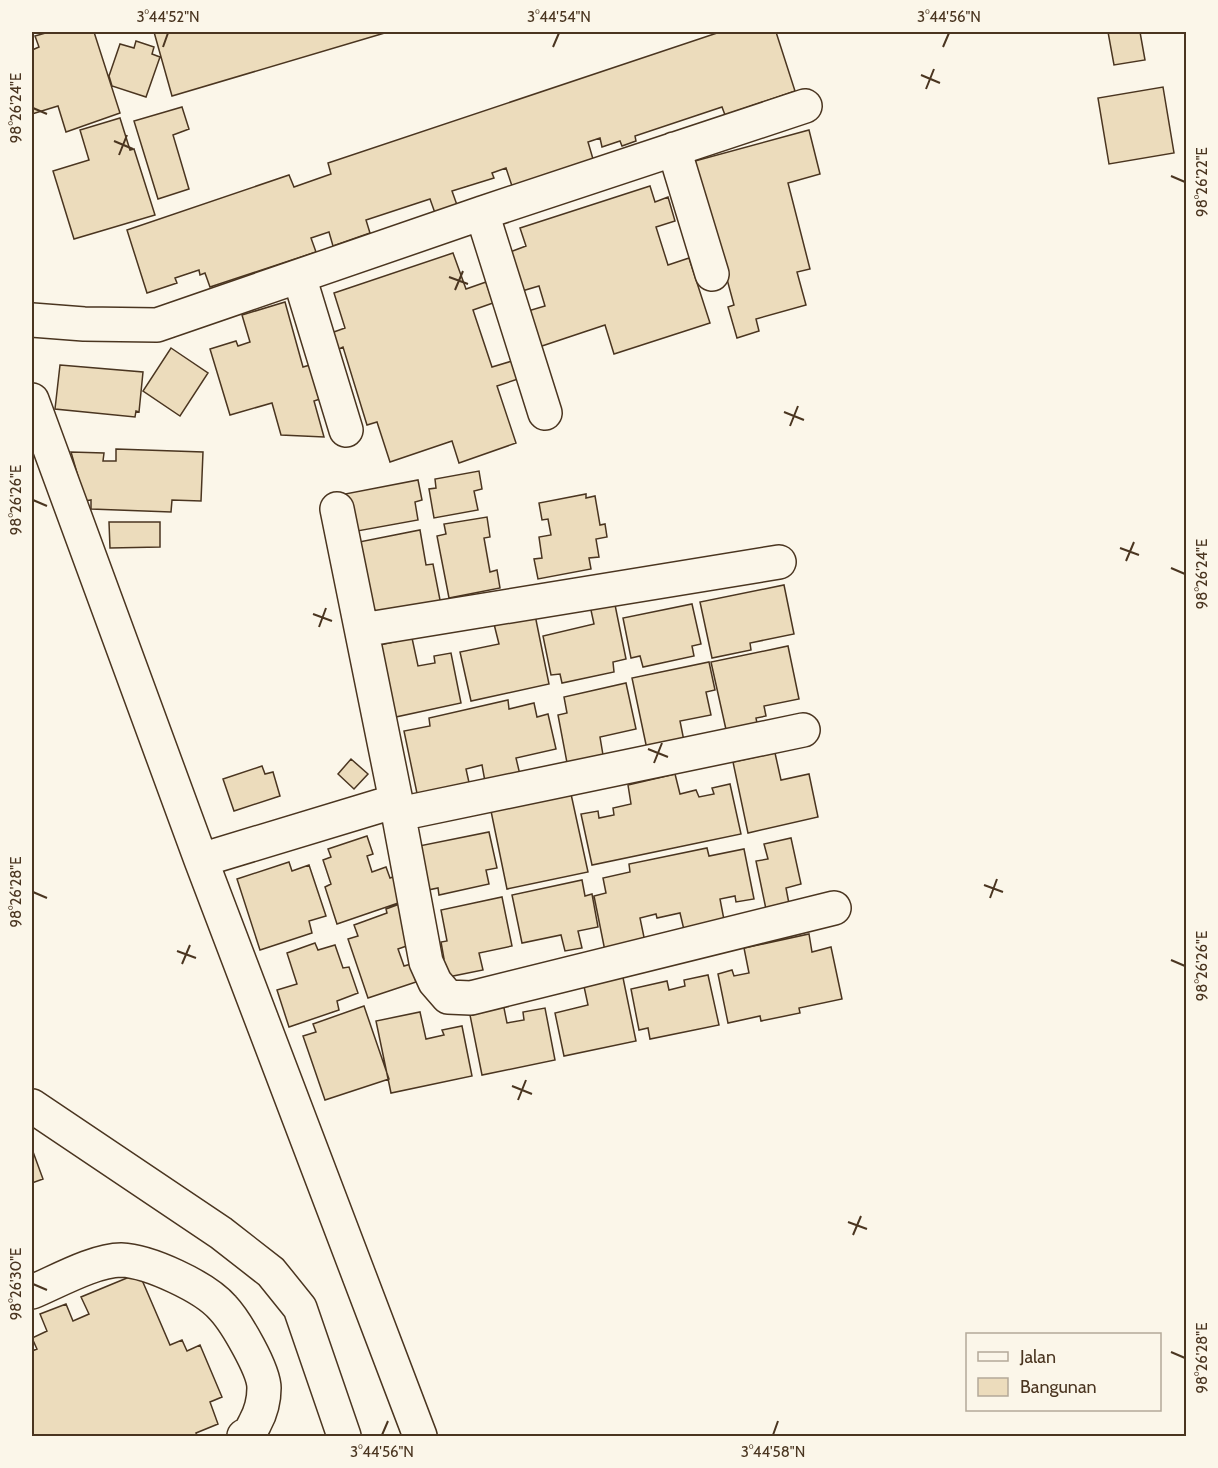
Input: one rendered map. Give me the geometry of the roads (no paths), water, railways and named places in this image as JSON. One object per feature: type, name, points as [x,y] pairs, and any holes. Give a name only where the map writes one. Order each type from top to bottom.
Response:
[{"type":"street","points":[[32,320],[84,324],[157,325],[482,213],[805,106]]},
{"type":"street","points":[[674,149],[712,274]]},
{"type":"street","points":[[482,213],[545,413]]},
{"type":"street","points":[[299,276],[346,430]]},
{"type":"street","points":[[32,400],[201,860],[420,1437]]},
{"type":"street","points":[[337,509],[398,808],[426,962],[435,982],[448,997],[471,998],[834,908]]},
{"type":"street","points":[[362,630],[779,562]]},
{"type":"street","points":[[201,860],[398,808],[803,730]]},
{"type":"street","points":[[32,1106],[220,1233],[271,1272],[300,1308],[344,1437]]},
{"type":"street","points":[[32,1292],[88,1268],[122,1260],[165,1270],[192,1285],[223,1307],[250,1350],[264,1386],[262,1410],[249,1435],[244,1437]]}]
